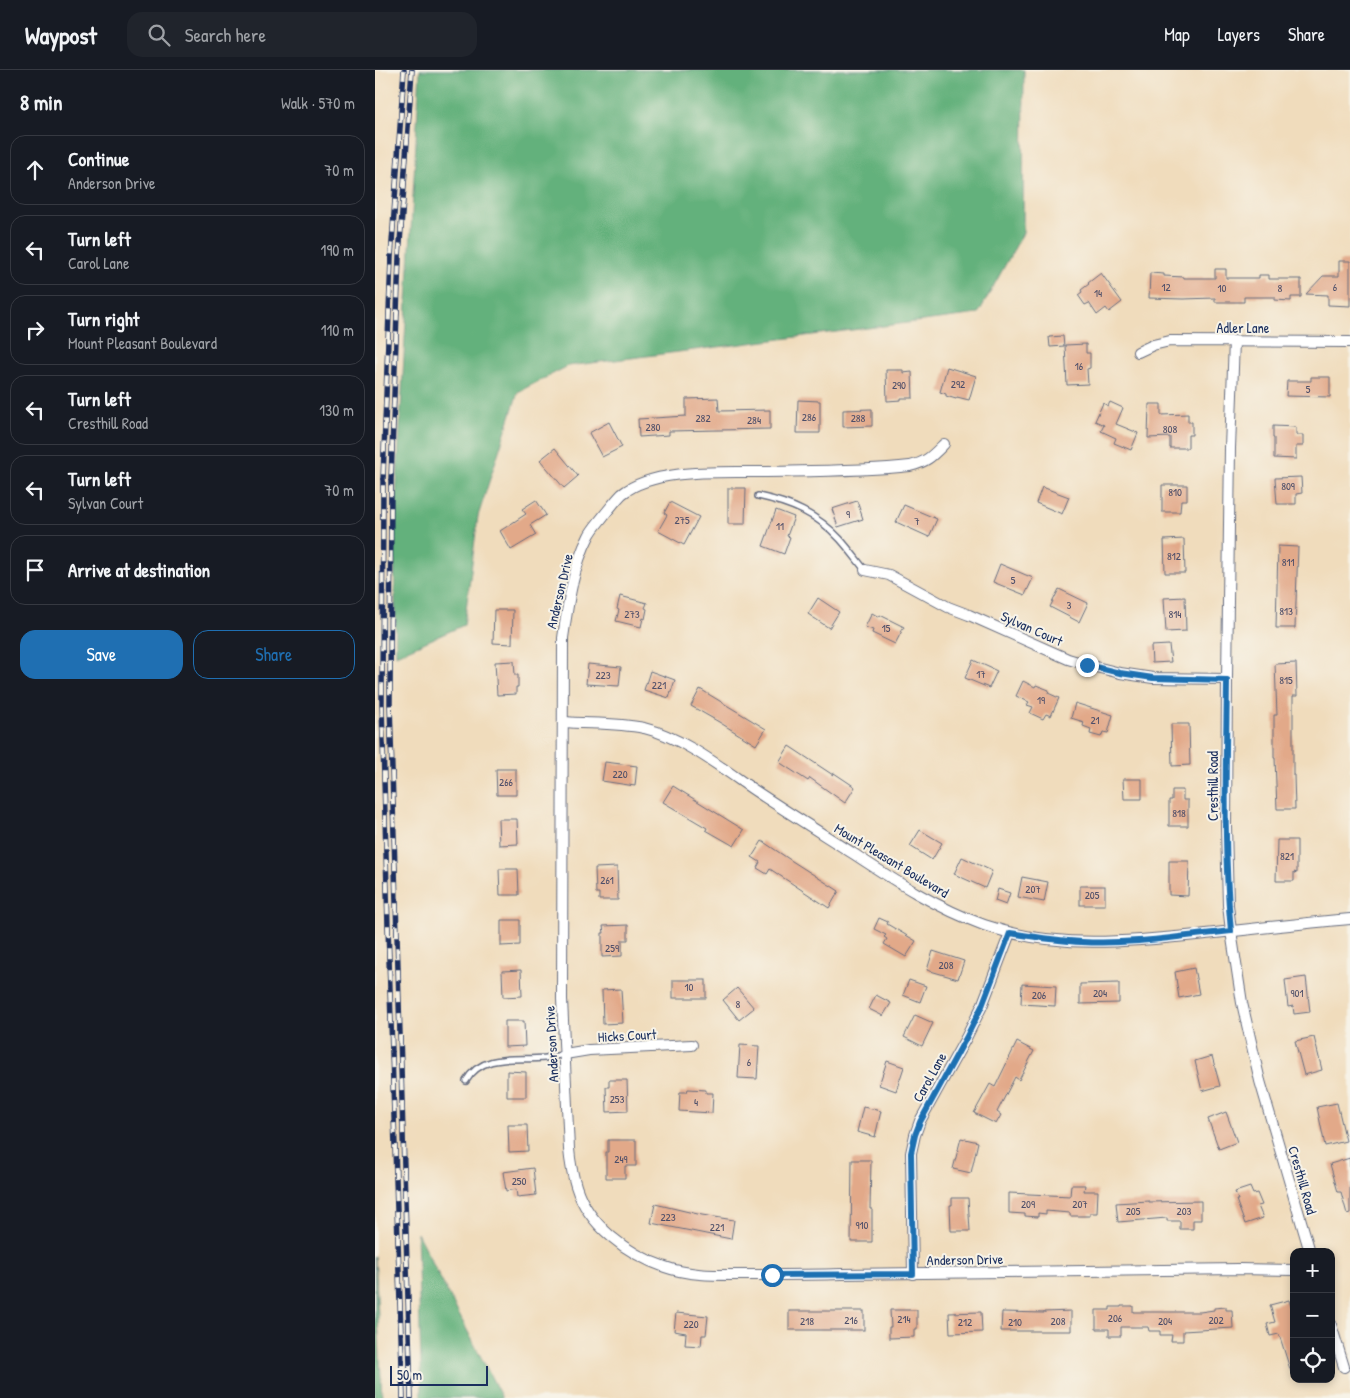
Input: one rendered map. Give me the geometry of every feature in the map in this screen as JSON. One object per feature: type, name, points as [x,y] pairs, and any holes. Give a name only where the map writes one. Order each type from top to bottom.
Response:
[{"type":"street","name":"Adler Lane","points":[[1138,352],[1153,345],[1170,341],[1350,342]]},
{"type":"street","name":"Cresthill Road","points":[[1234,341],[1230,448],[1227,680],[1226,826],[1228,905],[1242,1004],[1260,1081],[1309,1248]]},
{"type":"street","name":"Anderson Drive","points":[[944,444],[922,463],[910,466],[688,473],[650,480],[638,484],[622,494],[590,534],[580,556],[575,574],[567,607],[563,638],[562,999],[569,1149],[576,1187],[594,1219],[624,1246],[643,1258],[686,1273],[763,1275],[1290,1270]]},
{"type":"street","name":"Sylvan Court","points":[[865,570],[889,575],[948,607],[1068,659],[1087,665],[1153,678],[1227,680]]},
{"type":"street","name":"Mount Pleasant Boulevard","points":[[563,722],[644,728],[670,738],[695,750],[911,890],[948,910],[1010,933],[1047,939],[1104,942],[1149,940],[1350,919]]},
{"type":"street","name":"Carol Lane","points":[[913,1274],[911,1153],[915,1135],[920,1122],[982,1006],[1010,933]]},
{"type":"street","name":"Hicks Court","points":[[565,1054],[589,1050],[691,1045]]},
{"type":"street","points":[[1335,1338],[1344,1367]]},
{"type":"lane","points":[[758,496],[793,505],[813,516],[827,526],[841,540],[865,570]]},
{"type":"lane","points":[[466,1081],[475,1069],[495,1060],[546,1058],[565,1054]]},
{"type":"green space","points":[[420,70],[1024,70],[1023,233],[978,314],[568,366],[518,392],[478,516],[464,625],[396,655],[394,535]]},
{"type":"green space","points":[[417,1233],[502,1398],[422,1398]]},
{"type":"green space","points":[[375,1256],[382,1398],[375,1398]]},
{"type":"building","points":[[1339,261],[1350,261],[1350,306],[1328,305],[1328,295],[1306,294],[1323,276],[1339,276]]},
{"type":"building","points":[[1215,269],[1226,269],[1226,278],[1259,278],[1259,275],[1269,275],[1269,279],[1301,279],[1301,297],[1291,297],[1291,301],[1275,300],[1275,297],[1244,297],[1244,302],[1215,302],[1215,298],[1149,298],[1150,273],[1184,278],[1215,278]]},
{"type":"building","points":[[1101,273],[1122,302],[1109,312],[1106,308],[1097,315],[1089,303],[1085,305],[1078,295],[1088,283]]},
{"type":"building","points":[[1063,336],[1064,346],[1050,347],[1049,337]]},
{"type":"building","points":[[1086,344],[1086,353],[1090,353],[1090,368],[1087,369],[1088,384],[1067,385],[1065,345]]},
{"type":"building","points":[[947,367],[976,376],[969,400],[957,397],[956,399],[940,392]]},
{"type":"building","points":[[886,370],[903,370],[903,373],[912,372],[913,398],[887,401]]},
{"type":"building","points":[[1311,377],[1330,377],[1330,397],[1286,396],[1287,381],[1311,381]]},
{"type":"building","points":[[718,398],[719,411],[770,410],[770,429],[669,431],[669,435],[639,437],[638,419],[686,416],[686,399]]},
{"type":"building","points":[[798,400],[820,401],[820,433],[797,433]]},
{"type":"building","points":[[1110,402],[1123,408],[1116,424],[1138,433],[1131,450],[1114,443],[1116,438],[1101,431],[1104,425],[1095,421],[1103,403],[1108,406]]},
{"type":"building","points":[[1149,404],[1161,404],[1161,415],[1188,414],[1188,422],[1192,422],[1192,435],[1188,435],[1188,448],[1170,448],[1170,437],[1148,438]]},
{"type":"building","points":[[872,409],[872,426],[843,427],[843,410]]},
{"type":"building","points":[[609,422],[622,447],[602,457],[589,433]]},
{"type":"building","points":[[1273,426],[1296,427],[1296,435],[1303,435],[1303,446],[1296,446],[1296,459],[1274,458]]},
{"type":"building","points":[[555,448],[578,476],[564,488],[540,460]]},
{"type":"building","points":[[1301,477],[1302,493],[1296,494],[1296,504],[1277,504],[1275,478]]},
{"type":"building","points":[[1162,485],[1187,485],[1187,500],[1181,500],[1180,512],[1162,512]]},
{"type":"building","points":[[1042,487],[1069,497],[1062,514],[1036,503]]},
{"type":"building","points":[[728,488],[746,488],[745,524],[728,524]]},
{"type":"building","points":[[536,500],[546,515],[530,525],[536,535],[511,550],[500,531],[526,514],[522,509]]},
{"type":"building","points":[[857,501],[863,519],[838,527],[832,509]]},
{"type":"building","points":[[670,502],[699,517],[684,545],[658,531],[667,515],[664,513]]},
{"type":"building","points":[[904,505],[937,519],[929,537],[896,522]]},
{"type":"building","points":[[776,510],[794,517],[787,536],[790,537],[784,554],[763,546]]},
{"type":"building","points":[[1184,539],[1185,573],[1165,573],[1164,540]]},
{"type":"building","points":[[1278,546],[1298,547],[1295,628],[1276,628]]},
{"type":"building","points":[[1000,564],[1033,578],[1025,595],[993,582]]},
{"type":"building","points":[[1059,589],[1088,603],[1079,622],[1050,607]]},
{"type":"building","points":[[620,596],[647,603],[645,619],[643,618],[641,627],[616,621]]},
{"type":"building","points":[[1185,597],[1186,631],[1166,632],[1164,598]]},
{"type":"building","points":[[818,598],[839,612],[829,628],[808,614]]},
{"type":"building","points":[[494,610],[513,610],[512,644],[493,643]]},
{"type":"building","points":[[872,613],[904,627],[895,644],[872,633],[873,630],[865,627]]},
{"type":"building","points":[[1169,645],[1171,662],[1152,663],[1151,646]]},
{"type":"building","points":[[973,660],[997,671],[989,688],[965,678]]},
{"type":"building","points":[[514,661],[515,675],[518,675],[516,694],[497,695],[495,662]]},
{"type":"building","points":[[1296,663],[1297,696],[1293,696],[1295,809],[1277,809],[1274,758],[1274,715],[1277,715],[1275,664]]},
{"type":"building","points":[[588,664],[621,667],[619,686],[586,684]]},
{"type":"building","points":[[650,671],[675,680],[669,698],[644,690]]},
{"type":"building","points":[[1023,681],[1035,687],[1036,685],[1049,690],[1048,693],[1059,698],[1051,716],[1046,714],[1043,719],[1030,713],[1033,707],[1027,705],[1029,702],[1016,696]]},
{"type":"building","points":[[700,689],[766,729],[756,745],[691,706]]},
{"type":"building","points":[[1075,703],[1113,715],[1108,733],[1103,732],[1101,737],[1090,734],[1091,729],[1083,726],[1084,722],[1071,718]]},
{"type":"building","points":[[1171,724],[1189,724],[1190,765],[1172,766]]},
{"type":"building","points":[[789,746],[855,787],[845,803],[810,778],[808,781],[779,762]]},
{"type":"building","points":[[605,762],[637,766],[635,786],[602,781]]},
{"type":"building","points":[[496,769],[516,769],[516,795],[497,795]]},
{"type":"building","points":[[1123,779],[1142,779],[1142,799],[1124,799]]},
{"type":"building","points":[[673,786],[744,830],[734,846],[663,802]]},
{"type":"building","points":[[1172,790],[1183,790],[1183,800],[1188,800],[1188,826],[1169,826],[1169,800],[1172,800]]},
{"type":"building","points":[[498,819],[517,819],[518,844],[499,845]]},
{"type":"building","points":[[920,830],[942,843],[932,860],[910,846]]},
{"type":"building","points":[[1277,840],[1297,840],[1297,873],[1294,872],[1294,881],[1276,881]]},
{"type":"building","points":[[762,841],[839,891],[829,908],[770,869],[767,874],[757,868],[760,862],[752,857]]},
{"type":"building","points":[[962,857],[992,871],[985,888],[954,874]]},
{"type":"building","points":[[1169,861],[1189,861],[1188,896],[1169,895]]},
{"type":"building","points":[[617,867],[618,900],[599,900],[599,893],[596,893],[595,868]]},
{"type":"building","points":[[499,869],[518,869],[519,895],[500,895]]},
{"type":"building","points":[[1022,877],[1048,882],[1044,902],[1018,897]]},
{"type":"building","points":[[1080,886],[1105,886],[1105,905],[1080,905]]},
{"type":"building","points":[[998,889],[1010,893],[1006,905],[995,901]]},
{"type":"building","points":[[879,918],[916,941],[906,957],[884,944],[887,939],[884,937],[886,935],[874,929]]},
{"type":"building","points":[[501,920],[520,920],[520,945],[501,946]]},
{"type":"building","points":[[628,925],[628,940],[622,940],[622,956],[602,957],[603,926]]},
{"type":"building","points":[[933,951],[964,961],[958,979],[927,970]]},
{"type":"building","points":[[1194,968],[1199,994],[1179,998],[1175,972]]},
{"type":"building","points":[[521,970],[522,996],[503,997],[502,971]]},
{"type":"building","points":[[1306,977],[1310,1012],[1294,1014],[1293,1006],[1288,1007],[1285,980]]},
{"type":"building","points":[[673,980],[706,980],[706,998],[673,998]]},
{"type":"building","points":[[909,980],[926,986],[920,1002],[903,995]]},
{"type":"building","points":[[1119,983],[1119,1003],[1080,1004],[1080,984]]},
{"type":"building","points":[[1022,984],[1056,986],[1055,1006],[1021,1004]]},
{"type":"building","points":[[737,988],[754,1008],[739,1020],[723,1000]]},
{"type":"building","points":[[621,989],[623,1023],[603,1024],[602,990]]},
{"type":"building","points":[[876,995],[891,1003],[883,1016],[869,1009]]},
{"type":"building","points":[[915,1015],[933,1023],[922,1046],[904,1037]]},
{"type":"building","points":[[505,1021],[524,1021],[525,1046],[505,1047]]},
{"type":"building","points":[[1314,1037],[1322,1070],[1304,1075],[1295,1041]]},
{"type":"building","points":[[1017,1042],[1034,1051],[1019,1080],[1015,1077],[997,1112],[1001,1115],[996,1124],[974,1113],[990,1084],[995,1087]]},
{"type":"building","points":[[740,1045],[759,1046],[757,1079],[738,1078]]},
{"type":"building","points":[[1212,1056],[1220,1086],[1202,1091],[1195,1061]]},
{"type":"building","points":[[887,1061],[904,1067],[896,1091],[879,1085]]},
{"type":"building","points":[[507,1071],[526,1072],[526,1097],[507,1097]]},
{"type":"building","points":[[609,1080],[627,1080],[628,1111],[607,1112],[606,1087],[609,1087]]},
{"type":"building","points":[[688,1089],[706,1090],[706,1093],[713,1093],[712,1113],[679,1111],[680,1092],[687,1092]]},
{"type":"building","points":[[1337,1103],[1346,1141],[1325,1146],[1317,1107]]},
{"type":"building","points":[[863,1107],[881,1111],[875,1137],[857,1132]]},
{"type":"building","points":[[1226,1112],[1237,1142],[1219,1149],[1208,1119]]},
{"type":"building","points":[[508,1125],[527,1125],[528,1151],[509,1152]]},
{"type":"building","points":[[961,1138],[978,1142],[971,1173],[953,1169]]},
{"type":"building","points":[[608,1140],[636,1140],[636,1166],[625,1166],[625,1178],[606,1178]]},
{"type":"building","points":[[1350,1158],[1350,1213],[1347,1214],[1330,1164]]},
{"type":"building","points":[[852,1160],[871,1160],[870,1209],[872,1209],[872,1242],[851,1242]]},
{"type":"building","points":[[533,1168],[536,1195],[517,1197],[516,1189],[506,1191],[503,1172]]},
{"type":"building","points":[[1071,1185],[1085,1185],[1084,1191],[1098,1191],[1097,1213],[1090,1213],[1090,1216],[1070,1216],[1070,1213],[1046,1211],[1046,1214],[1038,1213],[1038,1217],[1009,1213],[1009,1193],[1070,1196]]},
{"type":"building","points":[[1250,1187],[1253,1194],[1257,1193],[1262,1205],[1258,1206],[1263,1218],[1245,1224],[1235,1192]]},
{"type":"building","points":[[952,1198],[968,1198],[970,1231],[951,1231],[950,1205],[952,1205]]},
{"type":"building","points":[[1201,1201],[1201,1220],[1193,1220],[1193,1229],[1180,1229],[1180,1221],[1167,1221],[1167,1218],[1118,1222],[1116,1203]]},
{"type":"building","points":[[655,1204],[734,1220],[731,1239],[651,1223]]},
{"type":"building","points":[[1289,1300],[1290,1369],[1279,1334],[1270,1336],[1267,1324],[1275,1322],[1270,1305]]},
{"type":"building","points":[[1133,1306],[1133,1312],[1200,1312],[1226,1307],[1226,1310],[1232,1310],[1233,1328],[1183,1331],[1183,1341],[1171,1341],[1172,1335],[1160,1335],[1160,1331],[1149,1331],[1148,1327],[1121,1327],[1121,1336],[1109,1336],[1109,1329],[1096,1329],[1096,1310],[1110,1310],[1110,1307]]},
{"type":"building","points":[[890,1310],[917,1310],[917,1329],[914,1329],[914,1337],[889,1338],[889,1327],[891,1327]]},
{"type":"building","points":[[789,1311],[864,1311],[864,1330],[789,1330]]},
{"type":"building","points":[[1071,1311],[1071,1331],[1001,1331],[1002,1312],[1044,1313]]},
{"type":"building","points":[[981,1312],[982,1332],[950,1333],[949,1313]]},
{"type":"building","points":[[676,1313],[708,1316],[706,1335],[702,1335],[701,1346],[685,1345],[686,1333],[674,1331]]},
{"type":"railway","points":[[403,1398],[382,705],[383,479],[391,257],[404,70]]},
{"type":"railway","points":[[411,1398],[390,704],[391,479],[399,257],[412,70]]},
{"type":"route","points":[[772,1275],[913,1274],[911,1153],[915,1135],[920,1122],[982,1006],[1010,933],[1047,939],[1104,942],[1149,940],[1231,931],[1228,905],[1226,826],[1227,680],[1153,678],[1087,665]]}]
